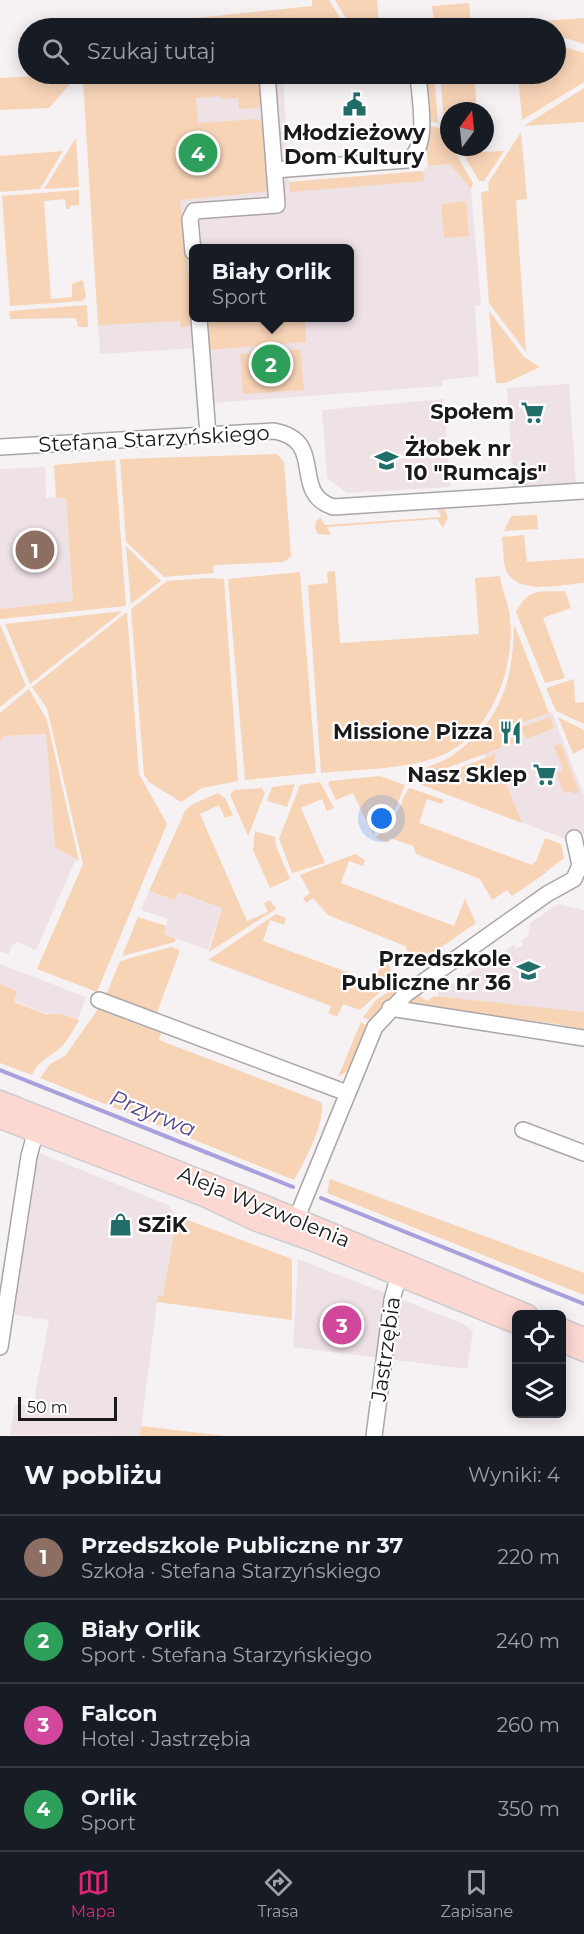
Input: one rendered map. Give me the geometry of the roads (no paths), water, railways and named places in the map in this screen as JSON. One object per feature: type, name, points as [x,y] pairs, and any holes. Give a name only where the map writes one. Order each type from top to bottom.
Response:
[{"type":"main road","name":"Aleja Wyzwolenia","points":[[0,1101],[38,1124],[400,1270],[512,1322]]},
{"type":"main road","name":"Aleja Wyzwolenia","points":[[0,1119],[38,1124]]},
{"type":"main road","name":"Aleja Wyzwolenia","points":[[400,1270],[516,1310]]},
{"type":"main road","points":[[566,1330],[584,1337]]},
{"type":"main road","points":[[566,1345],[584,1352]]},
{"type":"street","points":[[192,244],[190,219],[194,211],[277,205],[268,84]]},
{"type":"street","points":[[274,170],[407,160],[414,157],[421,143],[418,84]]},
{"type":"street","points":[[200,322],[208,435]]},
{"type":"street","name":"Stefana Starzyńskiego","points":[[0,447],[274,431],[292,436],[301,443],[316,498],[333,507],[584,491]]},
{"type":"street","points":[[293,1226],[375,1027],[390,1008],[547,894],[574,879],[579,874],[580,865],[574,838]]},
{"type":"street","points":[[99,1000],[347,1093]]},
{"type":"street","points":[[390,1008],[584,1038]]},
{"type":"street","points":[[0,1347],[29,1156],[38,1124]]},
{"type":"street","points":[[524,1130],[584,1153]]},
{"type":"street","name":"Jastrzębia","points":[[374,1433],[392,1300],[400,1270]]},
{"type":"waterway","name":"Przyrwa","points":[[0,1070],[293,1187]]},
{"type":"waterway","name":"Przyrwa","points":[[321,1198],[584,1304]]},
{"type":"place","name":"Młodzieżowy Dom Kultury","points":[[354,105]]},
{"type":"place","name":"Orlik","points":[[198,153]]},
{"type":"place","name":"Biały Orlik","points":[[271,364]]},
{"type":"place","name":"Społem","points":[[532,412]]},
{"type":"place","name":"Żłobek nr 10 \"Rumcajs\"","points":[[387,461]]},
{"type":"place","name":"Przedszkole Publiczne nr 37","points":[[35,550]]},
{"type":"place","name":"Missione Pizza","points":[[511,732]]},
{"type":"place","name":"Nasz Sklep","points":[[545,775]]},
{"type":"place","name":"Przedszkole Publiczne nr 36","points":[[529,971]]},
{"type":"place","name":"SZiK","points":[[120,1225]]},
{"type":"place","name":"Falcon","points":[[342,1325]]}]
